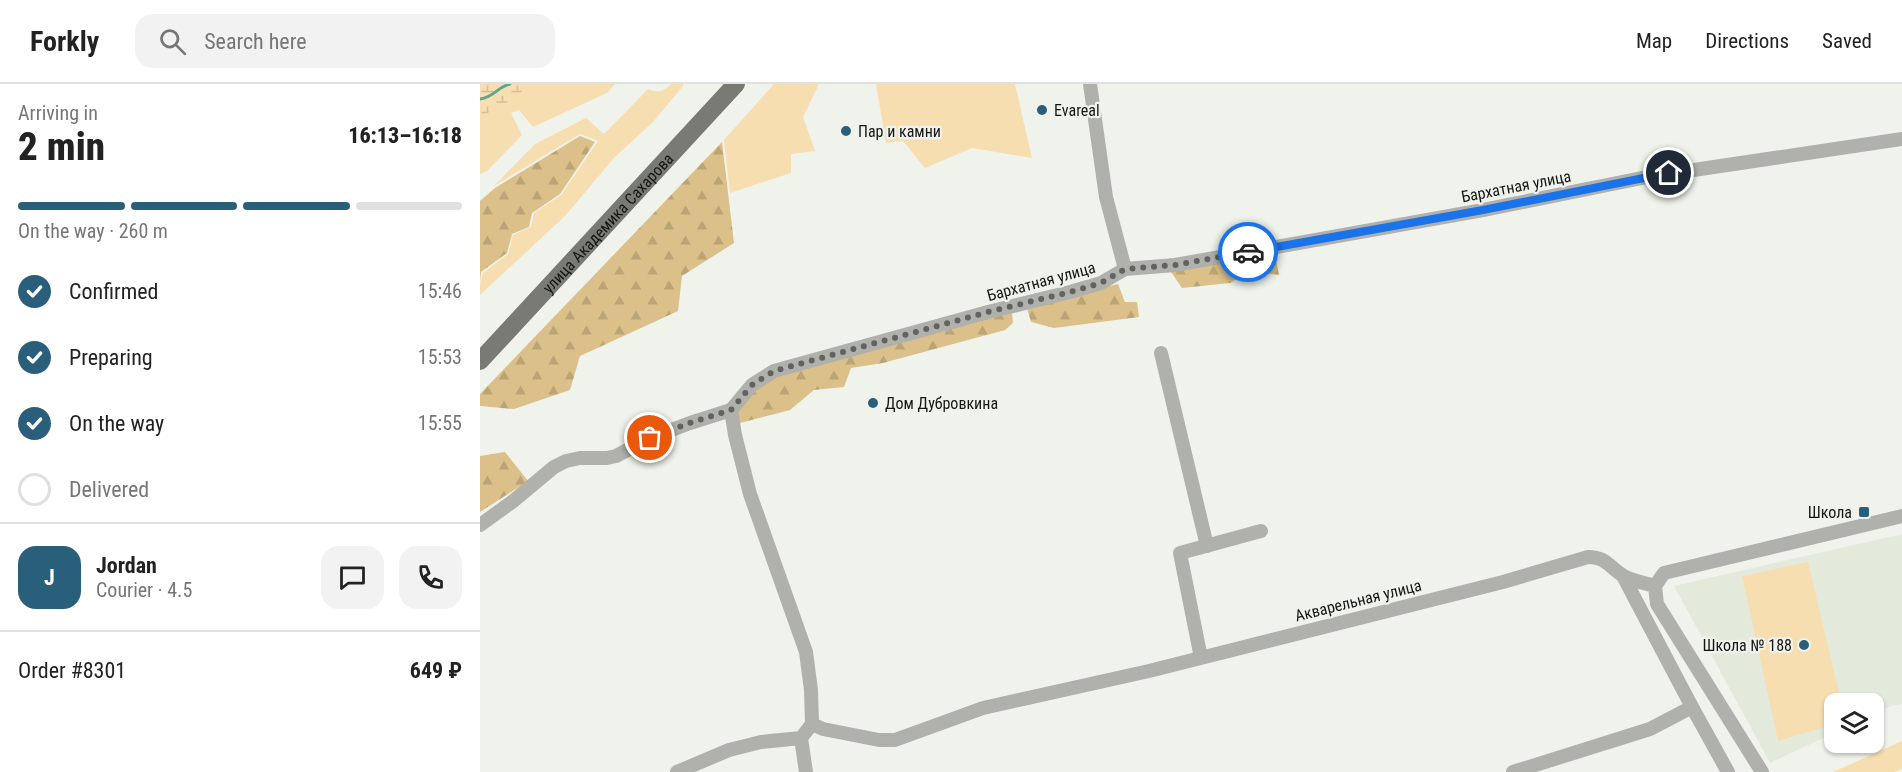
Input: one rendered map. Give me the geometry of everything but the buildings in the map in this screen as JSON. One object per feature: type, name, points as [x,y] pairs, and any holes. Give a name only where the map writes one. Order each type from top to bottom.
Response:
[{"type":"main road","name":"улица Академика Сахарова","points":[[480,362],[735,84]]},
{"type":"street","points":[[1090,84],[1106,196],[1125,269]]},
{"type":"street","name":"Бархатная улица","points":[[731,410],[752,385],[774,371],[1101,283],[1125,269],[1175,265],[1483,210],[1647,177],[1902,139]]},
{"type":"street","points":[[1161,353],[1206,546]]},
{"type":"street","points":[[480,525],[554,467],[566,461],[616,456],[650,438],[731,410],[750,494],[806,652],[811,690],[812,724],[801,738],[761,742],[729,750],[677,772]]},
{"type":"street","points":[[1762,772],[1657,604],[1655,586],[1664,573],[1902,516]]},
{"type":"street","points":[[1201,657],[1180,553],[1261,531]]},
{"type":"street","name":"Акварельная улица","points":[[812,724],[823,729],[887,741],[983,708],[1149,671],[1503,582],[1588,557],[1597,557],[1623,576],[1655,586]]},
{"type":"street","points":[[1623,576],[1728,772]]},
{"type":"street","points":[[1513,772],[1650,729],[1692,707]]},
{"type":"street","points":[[801,738],[806,772]]},
{"type":"shaded area","name":"Школа № 188","points":[[1902,534],[1902,704],[1884,709],[1884,693],[1824,693],[1824,738],[1770,763],[1674,586]]},
{"type":"green space","points":[[480,84],[615,84],[607,93],[533,127],[519,110],[511,113],[522,135],[487,171],[480,174]]},
{"type":"green space","points":[[480,84],[530,84],[513,99],[480,117]]},
{"type":"green space","points":[[671,84],[683,84],[683,86],[653,122],[614,158],[565,216],[480,295],[483,273],[508,254],[513,235],[531,227],[534,213],[561,195],[598,141],[580,134],[494,186],[535,144],[586,118],[604,134],[648,89],[660,91]]},
{"type":"green space","points":[[774,84],[819,84],[803,117],[815,151],[791,154],[791,173],[730,193],[724,140]]},
{"type":"green space","points":[[876,84],[1015,84],[1032,158],[972,148],[925,168],[903,141],[886,143]]},
{"type":"green space","points":[[580,136],[595,142],[560,194],[532,213],[529,227],[512,234],[507,253],[481,272],[480,282],[480,201],[495,188]]},
{"type":"green space","points":[[722,142],[734,243],[682,276],[678,311],[580,356],[570,390],[514,409],[480,406],[480,394]]},
{"type":"green space","points":[[1274,250],[1279,275],[1249,271],[1230,283],[1182,288],[1171,272]]},
{"type":"green space","points":[[1118,284],[1125,302],[1137,302],[1139,317],[1054,328],[1031,322],[1026,305]]},
{"type":"green space","points":[[1012,312],[1013,323],[1005,330],[883,363],[851,368],[844,387],[814,390],[790,410],[736,424],[736,409],[760,383],[779,372]]},
{"type":"green space","points":[[505,452],[528,481],[480,512],[480,456]]},
{"type":"green space","points":[[1808,562],[1839,693],[1824,693],[1824,727],[1778,741],[1742,576]]},
{"type":"green space","points":[[1902,741],[1902,769],[1895,772],[1833,772],[1875,753],[1884,753],[1884,749]]},
{"type":"waterway","points":[[480,99],[510,84]]},
{"type":"way so far","points":[[650,438],[731,410],[752,385],[774,371],[1101,283],[1125,269],[1175,265],[1248,252]]},
{"type":"place","name":"Evareal","points":[[1042,110]]},
{"type":"place","name":"Пар и камни","points":[[846,131]]},
{"type":"place","name":"Дом Дубровкина","points":[[873,403]]},
{"type":"place","name":"Школа","points":[[1864,512]]},
{"type":"place","name":"Школа № 188","points":[[1804,645]]},
{"type":"route","points":[[1248,252],[1483,210],[1669,173]]}]
